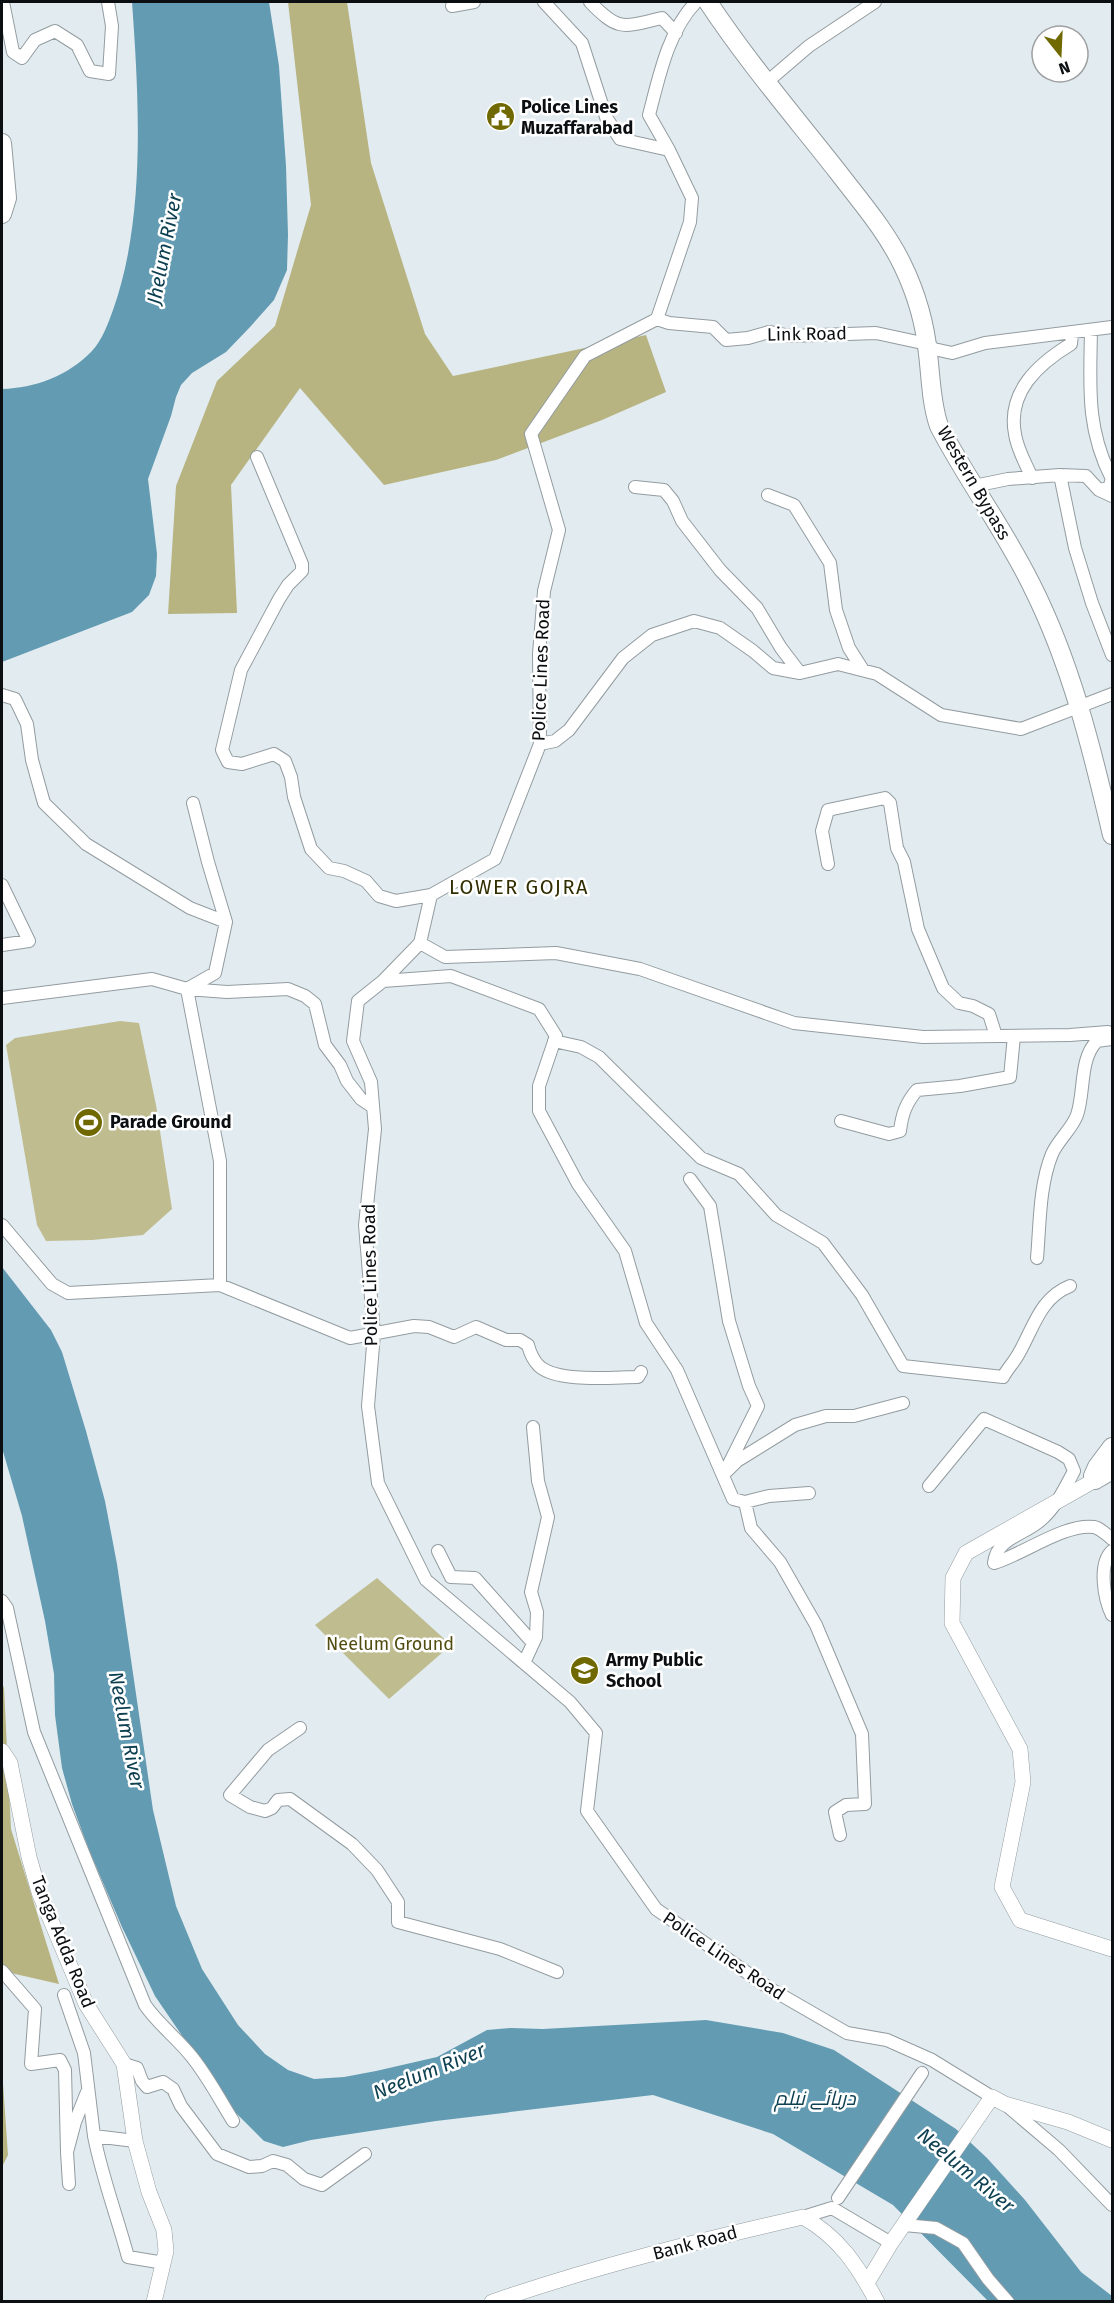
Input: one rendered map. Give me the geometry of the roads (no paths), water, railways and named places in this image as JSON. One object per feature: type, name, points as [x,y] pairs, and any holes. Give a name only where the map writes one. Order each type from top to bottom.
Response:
[{"type":"highway","name":"Western Bypass","points":[[708,2],[892,245],[915,295],[927,344],[934,411],[952,450],[1030,581],[1061,652],[1108,795],[1113,835]]},
{"type":"highway","points":[[2,143],[7,198],[2,214]]},
{"type":"highway","points":[[1113,1448],[1093,1472],[1095,1480],[1113,1470]]},
{"type":"main road","points":[[1095,1480],[966,1553],[953,1578],[952,1623],[1020,1749],[1023,1782],[1002,1887],[1020,1920],[1113,1949]]},
{"type":"main road","name":"Tanga Adda Road","points":[[2,1751],[10,1763],[29,1857],[43,1902],[86,2004],[124,2064],[135,2141],[149,2192],[164,2230],[166,2251],[154,2301]]},
{"type":"main road","points":[[867,2283],[898,2233],[994,2103],[1068,2122],[1113,2140]]},
{"type":"main road","points":[[803,2217],[816,2224],[845,2251],[860,2270],[877,2301]]},
{"type":"main road","name":"Bank Road","points":[[492,2301],[609,2265],[803,2217]]},
{"type":"street","points":[[3,2],[13,52],[22,58],[36,40],[55,31],[77,45],[90,71],[109,74],[112,26],[108,2]]},
{"type":"street","points":[[453,6],[474,2]]},
{"type":"street","points":[[544,2],[582,43],[606,117],[620,139],[669,150]]},
{"type":"street","points":[[590,2],[609,21],[629,26],[662,18],[676,33]]},
{"type":"street","points":[[657,319],[690,222],[692,198],[649,115],[668,51],[685,13],[696,2]]},
{"type":"street","points":[[767,82],[809,46],[875,2]]},
{"type":"street","name":"Link Road","points":[[657,319],[669,323],[712,327],[726,340],[748,338],[769,332],[790,336],[876,333],[927,344]]},
{"type":"street","name":"Police Lines Road","points":[[257,457],[302,564],[302,571],[288,585],[279,599],[241,670],[222,750],[228,762],[242,764],[274,754],[285,761],[311,849],[329,867],[366,881],[379,896],[396,901],[431,895],[495,859],[540,744],[539,654],[544,591],[560,530],[531,434],[585,356],[657,319]]},
{"type":"street","points":[[927,344],[934,349],[952,353],[985,343],[1072,334],[1113,327]]},
{"type":"street","points":[[1091,331],[1090,398],[1093,429],[1103,462],[1112,479],[1109,488],[1099,490]]},
{"type":"street","points":[[1032,478],[1015,435],[1013,411],[1026,380],[1057,352],[1071,344],[1072,334]]},
{"type":"street","points":[[1060,475],[1075,548],[1092,603],[1113,655]]},
{"type":"street","points":[[974,486],[1008,479],[1060,475],[1086,476],[1099,490],[1113,496]]},
{"type":"street","points":[[634,486],[664,490],[674,501],[682,521],[720,570],[757,608],[800,673]]},
{"type":"street","points":[[768,495],[794,505],[830,563],[836,610],[849,648],[863,670]]},
{"type":"street","points":[[540,744],[555,741],[568,730],[623,658],[652,635],[694,621],[720,628],[747,646],[773,668],[800,673],[838,664],[877,674],[941,716],[1021,729],[1113,694]]},
{"type":"street","points":[[2,695],[15,699],[27,724],[32,760],[44,803],[86,843],[190,908],[226,922]]},
{"type":"street","points":[[828,864],[822,831],[828,810],[885,798],[890,803],[897,848],[904,862],[918,929],[943,988],[959,1003],[973,1006],[989,1014],[996,1036]]},
{"type":"street","points":[[188,989],[215,973],[226,922],[193,803]]},
{"type":"street","points":[[2,885],[29,940],[2,945]]},
{"type":"street","points":[[431,895],[420,943],[445,957],[556,952],[640,969],[794,1023],[922,1037],[1108,1032],[1113,1038],[1097,1041],[1089,1050],[1077,1116],[1053,1153],[1047,1171],[1041,1207],[1037,1258]]},
{"type":"street","name":"Police Lines Road","points":[[420,943],[383,981],[358,1001],[353,1041],[371,1082],[375,1129],[365,1225],[374,1334],[368,1406],[378,1483],[426,1580],[570,1702],[596,1733],[586,1811],[656,1909],[769,1988],[847,2033],[887,2040],[932,2060],[994,2103]]},
{"type":"street","points":[[383,981],[451,976],[539,1009],[555,1036],[539,1086],[539,1111],[578,1184],[625,1251],[646,1323],[677,1370],[733,1499],[745,1502],[769,1496],[809,1494]]},
{"type":"street","points":[[2,998],[152,979],[188,989],[226,992],[288,989],[305,996],[315,1004],[325,1045],[340,1065],[347,1082],[361,1099],[373,1107]]},
{"type":"street","points":[[188,989],[220,1161],[220,1285]]},
{"type":"street","points":[[841,1121],[888,1134],[900,1131],[907,1101],[917,1090],[960,1086],[1010,1077],[1014,1036]]},
{"type":"street","points":[[554,1041],[581,1047],[599,1057],[702,1158],[739,1174],[776,1215],[823,1243],[862,1295],[903,1365],[1003,1377],[1019,1353],[1035,1318],[1058,1291],[1070,1286]]},
{"type":"street","points":[[690,1179],[710,1206],[729,1321],[749,1386],[758,1406],[723,1476]]},
{"type":"street","points":[[2,1225],[52,1284],[68,1293],[220,1285],[350,1338],[414,1326],[429,1327],[454,1337],[476,1327],[506,1340],[520,1340],[528,1345],[532,1357],[540,1367],[556,1374],[580,1379],[638,1377],[641,1372]]},
{"type":"street","points":[[723,1476],[737,1461],[795,1425],[826,1416],[854,1416],[903,1403]]},
{"type":"street","points":[[929,1486],[984,1419],[1058,1452],[1069,1459],[1074,1471],[1060,1498],[1042,1520],[1007,1540],[995,1552],[994,1563],[1080,1527],[1096,1527],[1113,1539]]},
{"type":"street","points":[[524,1663],[536,1637],[537,1612],[531,1592],[548,1517],[538,1481],[533,1427]]},
{"type":"street","points":[[745,1502],[751,1528],[780,1562],[816,1625],[862,1734],[865,1804],[846,1805],[835,1812],[840,1835]]},
{"type":"street","points":[[438,1551],[451,1577],[475,1578],[533,1643]]},
{"type":"street","points":[[1113,1551],[1108,1555],[1103,1581],[1109,1608],[1113,1615]]},
{"type":"street","points":[[2,1601],[7,1608],[34,1732],[145,2005],[154,2018],[194,2059],[234,2121]]},
{"type":"street","points":[[300,1728],[268,1750],[230,1795],[250,1807],[265,1811],[273,1808],[278,1800],[290,1799],[352,1844],[377,1870],[398,1902],[398,1922],[500,1949],[557,1972]]},
{"type":"street","points":[[2,1971],[35,2009],[31,2064],[60,2060],[65,2070],[69,2184]]},
{"type":"street","points":[[64,1995],[84,2053],[94,2136],[101,2172],[114,2205],[128,2257],[164,2263]]},
{"type":"street","points":[[124,2064],[136,2068],[147,2087],[163,2082],[173,2089],[181,2106],[217,2154],[240,2164],[249,2167],[262,2166],[273,2161],[287,2165],[304,2179],[322,2185],[365,2154]]},
{"type":"street","points":[[838,2198],[922,2073]]},
{"type":"street","points":[[67,2152],[75,2122],[89,2088]]},
{"type":"street","points":[[994,2103],[1059,2150],[1113,2205]]},
{"type":"street","points":[[94,2136],[135,2141]]},
{"type":"street","name":"Bank Road","points":[[803,2217],[832,2208],[898,2233]]},
{"type":"street","points":[[898,2233],[936,2228],[963,2242],[988,2279],[1008,2301]]},
{"type":"water","name":"Jhelum River","points":[[132,2],[269,2],[279,66],[286,166],[287,270],[274,300],[251,326],[226,352],[192,373],[181,385],[148,479],[157,554],[156,576],[149,595],[132,612],[2,662],[2,389],[39,383],[62,374],[83,360],[96,347],[113,310],[124,274],[131,237],[138,158],[137,78]]},
{"type":"water","name":"دریائے نیلم","points":[[2,1267],[51,1330],[62,1352],[86,1431],[105,1501],[117,1564],[153,1810],[176,1906],[202,1969],[238,2025],[265,2054],[288,2070],[314,2079],[344,2077],[437,2057],[487,2030],[706,2020],[783,2033],[834,2050],[956,2129],[987,2158],[1025,2200],[1081,2272],[1112,2296],[1112,2301],[988,2301],[893,2205],[773,2134],[653,2095],[436,2121],[311,2140],[283,2147],[264,2141],[232,2109],[155,1996],[122,1927],[72,1804],[62,1768],[55,1715],[54,1674],[45,1621],[22,1516],[2,1448]]},
{"type":"place","name":"Police Lines Muzaffarabad","points":[[500,117]]},
{"type":"place","name":"Parade Ground","points":[[89,1122]]},
{"type":"place","name":"Army Public School","points":[[585,1670]]},
{"type":"district","name":"LOWER GOJRA","points":[[519,887]]},
{"type":"park label","name":"Neelum Ground","points":[[390,1644]]},
{"type":"water label","name":"Neelum River","points":[[127,1730]]},
{"type":"water label","name":"Neelum River","points":[[429,2071]]},
{"type":"water label","name":"Neelum River","points":[[966,2170]]}]
